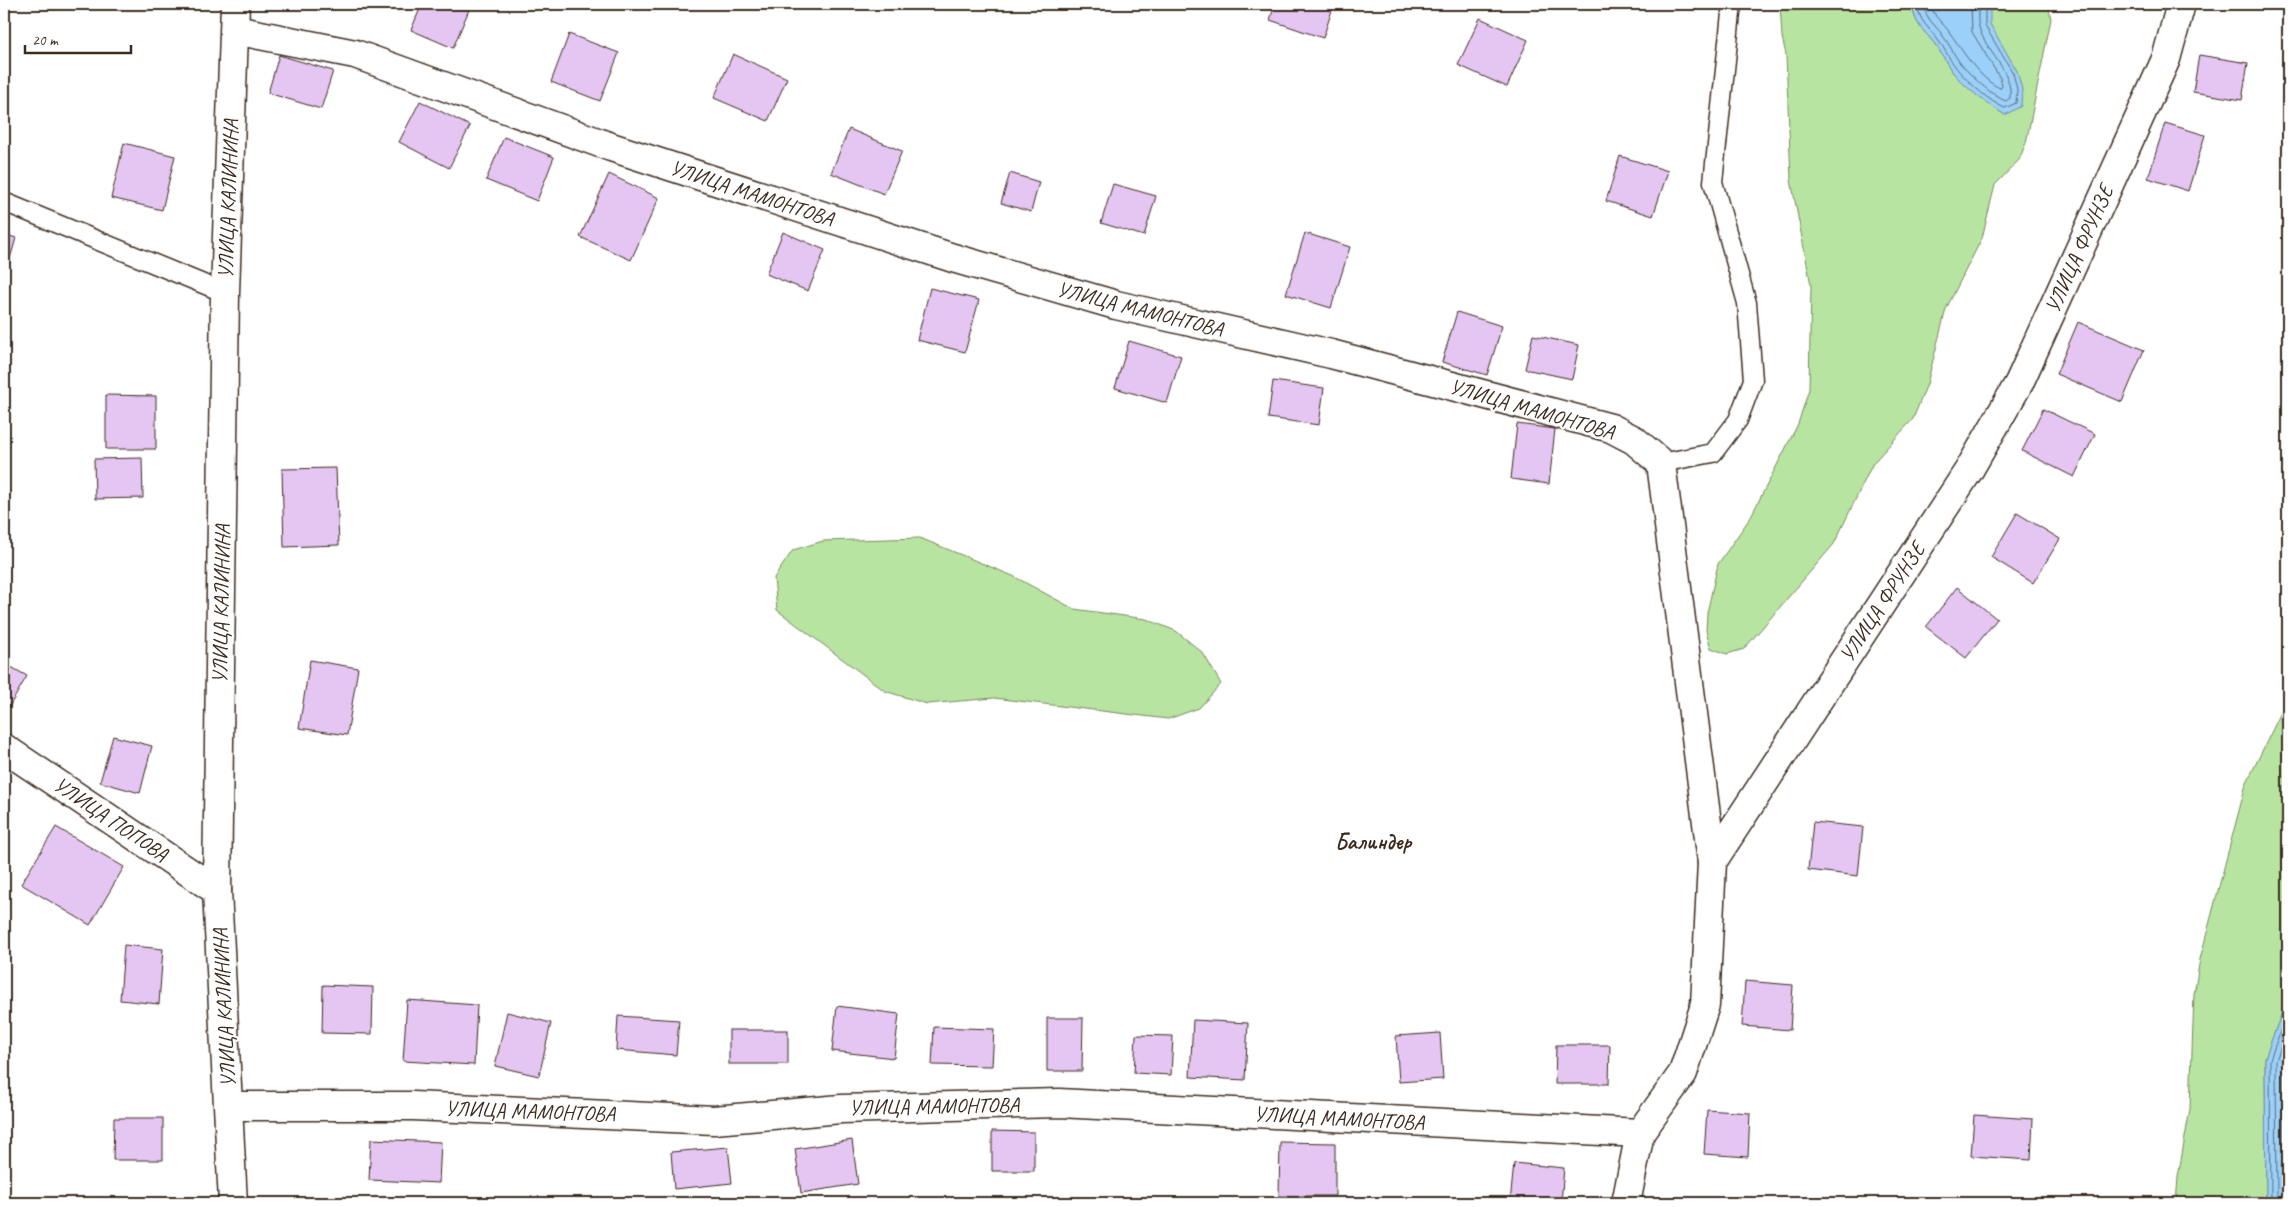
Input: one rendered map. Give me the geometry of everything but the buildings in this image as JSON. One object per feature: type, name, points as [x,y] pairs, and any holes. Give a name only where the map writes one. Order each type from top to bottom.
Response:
[{"type":"street","name":"УЛИЦА ФРУНЗЕ","points":[[1712,862],[1969,470],[2019,383],[2166,59],[2181,4]]},
{"type":"street","name":"УЛИЦА МАМОНТОВА","points":[[235,17],[355,54],[611,147],[953,258],[1116,305],[1330,354],[1611,428],[1634,440],[1661,463]]},
{"type":"street","name":"УЛИЦА КАЛИНИНА","points":[[233,1203],[217,891],[225,292],[235,17]]},
{"type":"street","points":[[1626,1203],[1640,1134],[1683,1073],[1705,1005],[1712,862],[1661,463]]},
{"type":"street","name":"УЛИЦА ПОПОВА","points":[[4,748],[217,891]]},
{"type":"street","name":"УЛИЦА МАМОНТОВА","points":[[229,1106],[413,1106],[714,1120],[841,1108],[1059,1103],[1640,1134]]},
{"type":"lane","points":[[1661,463],[1713,452],[1738,420],[1753,380],[1747,304],[1713,182],[1732,4]]},
{"type":"lane","points":[[4,202],[225,292]]},
{"type":"green space","points":[[1780,4],[1912,4],[1915,17],[1920,26],[1956,76],[1962,83],[2005,115],[2017,71],[1989,24],[1990,4],[2048,4],[2051,19],[2026,143],[2019,160],[1995,185],[1982,238],[1946,309],[1927,384],[1913,419],[1873,463],[1834,544],[1744,649],[1727,654],[1711,648],[1706,631],[1707,613],[1718,564],[1750,518],[1798,424],[1809,389],[1811,285],[1791,180],[1786,55],[1782,37]]},
{"type":"green space","points":[[920,538],[1013,576],[1074,609],[1146,619],[1176,631],[1203,653],[1221,684],[1199,708],[1168,719],[994,698],[927,704],[885,691],[777,610],[774,578],[793,550],[823,541]]},
{"type":"green space","points":[[2288,698],[2288,996],[2265,1058],[2266,1203],[2176,1203],[2178,1177],[2190,1109],[2194,994],[2200,959],[2246,784]]},
{"type":"water","points":[[1912,4],[1990,4],[1990,24],[2017,71],[2022,89],[2021,106],[2005,115],[1962,83],[1920,26],[1915,17]]},
{"type":"water","points":[[2288,996],[2288,1203],[2266,1203],[2265,1058]]},
{"type":"district","name":"Балиндер","points":[[1373,841]]}]
